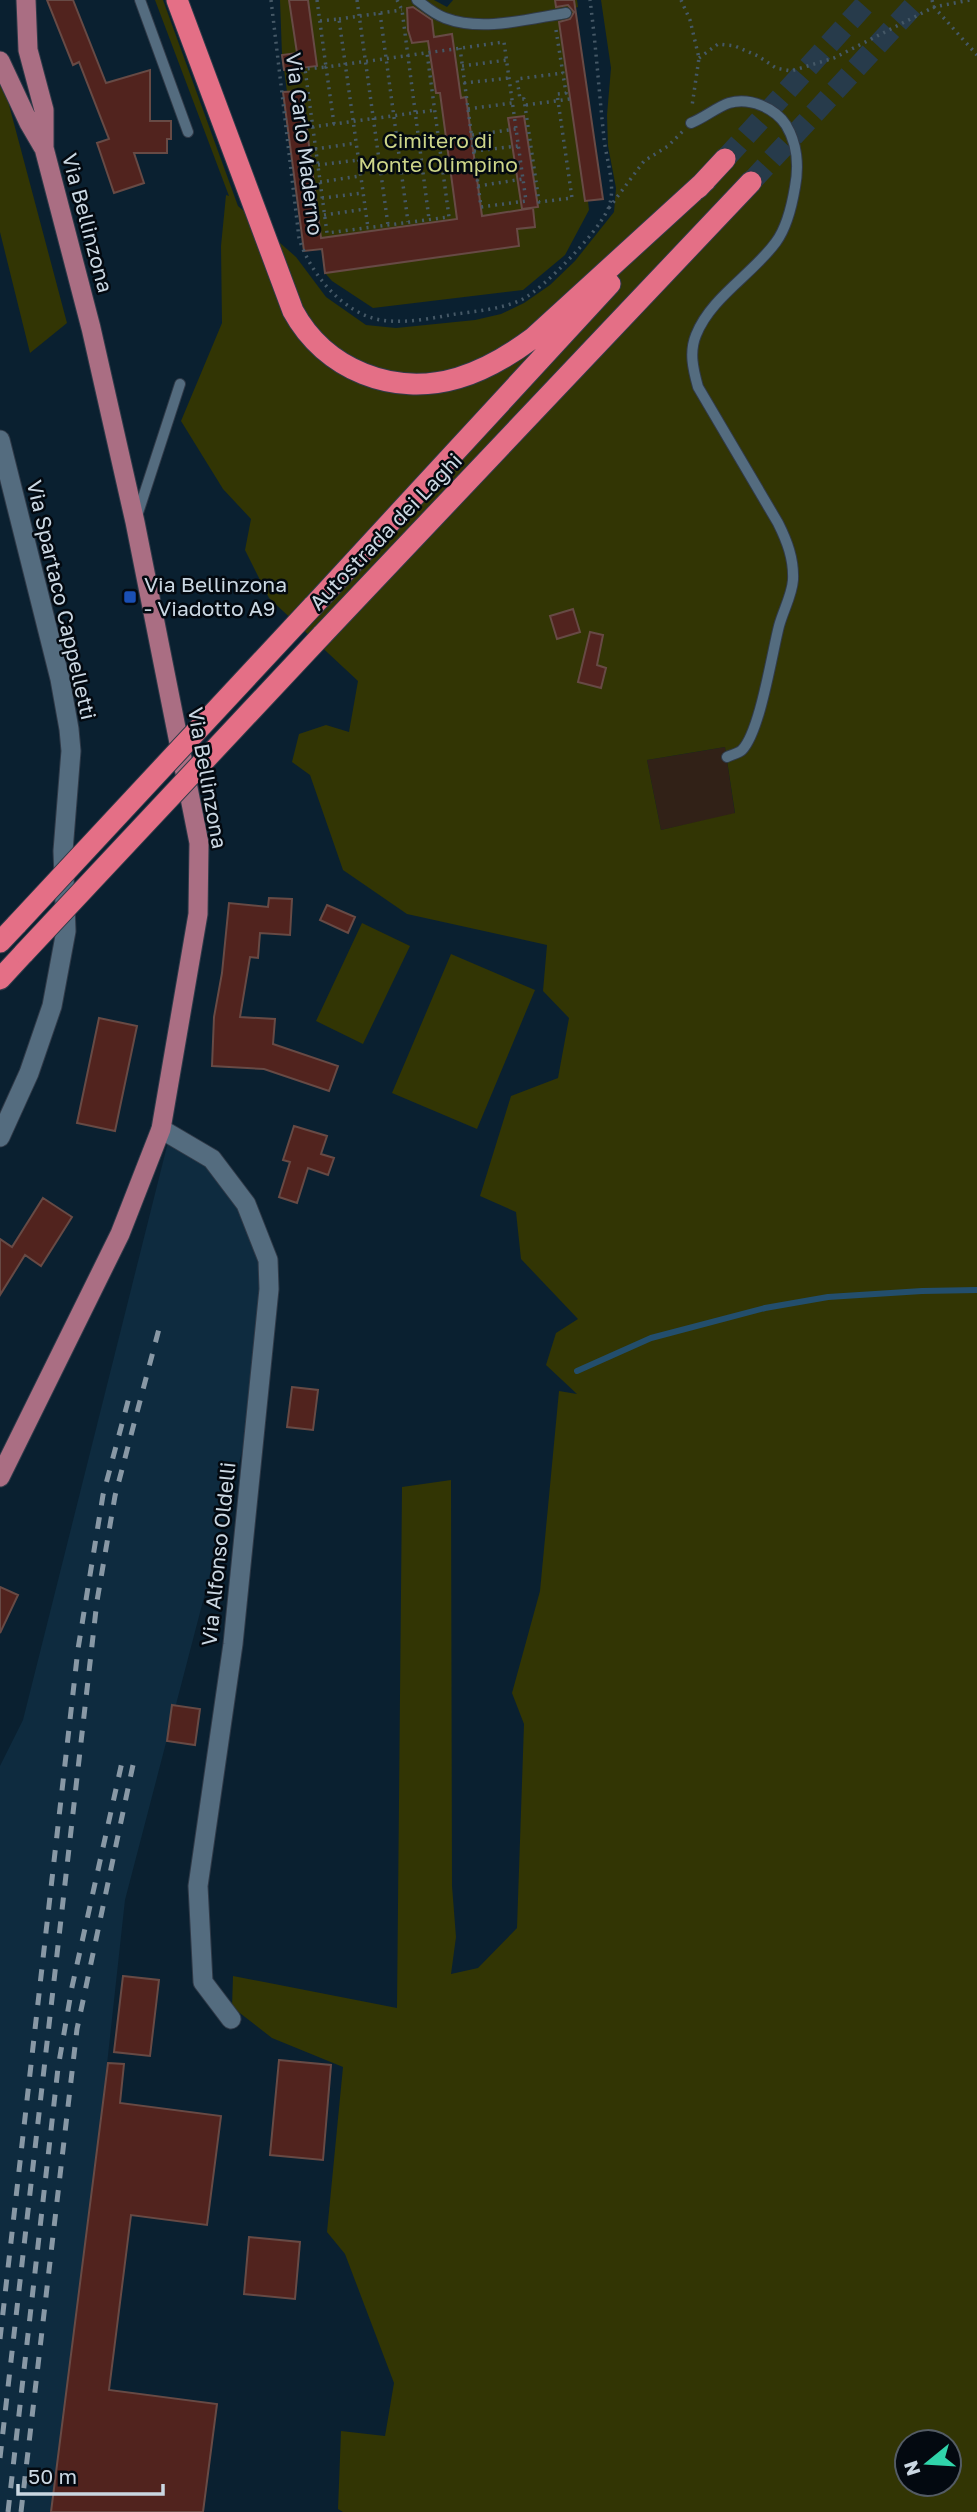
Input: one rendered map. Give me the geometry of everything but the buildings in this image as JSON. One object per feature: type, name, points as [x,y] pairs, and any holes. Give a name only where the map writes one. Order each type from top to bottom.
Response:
[{"type":"highway","points":[[177,0],[293,311],[305,331],[324,351],[347,367],[370,377],[402,383],[429,384],[466,376],[504,358],[533,338],[706,180]]},
{"type":"highway","name":"Autostrada dei Laghi","points":[[0,942],[725,159]]},
{"type":"highway","name":"Autostrada dei Laghi","points":[[0,979],[751,182]]},
{"type":"main road","name":"Via Bellinzona","points":[[0,1477],[120,1234],[160,1129],[198,914],[199,843],[135,522],[91,328],[44,148],[44,110],[31,65],[26,0]]},
{"type":"main road","points":[[0,55],[20,49],[27,40]]},
{"type":"main road","name":"Via Bellinzona","points":[[0,61],[29,123],[44,148]]},
{"type":"street","name":"Via Spartaco Cappelletti","points":[[0,440],[60,678],[71,751],[63,851],[66,931],[52,1006],[29,1073],[0,1137]]},
{"type":"street","name":"Via Alfonso Oldelli","points":[[160,1129],[212,1159],[246,1204],[268,1260],[268,1289],[233,1644],[198,1886],[204,1982],[231,2019]]},
{"type":"lane","points":[[140,0],[188,132]]},
{"type":"lane","points":[[417,0],[444,18],[471,23],[508,22],[566,13]]},
{"type":"lane","points":[[691,123],[729,104],[745,102],[763,106],[776,113],[786,125],[796,156],[797,177],[792,204],[777,242],[714,308],[697,332],[692,346],[692,366],[698,387],[778,523],[792,559],[793,581],[751,734],[742,750],[727,757]]},
{"type":"lane","points":[[135,522],[180,384]]},
{"type":"path","name":"Via Carlo Maderno","points":[[271,0],[299,238],[304,257],[328,290],[364,314],[381,320],[428,318],[494,307],[523,299],[572,255],[644,161],[668,146],[691,123]]},
{"type":"path","points":[[318,0],[334,124]]},
{"type":"path","points":[[358,0],[388,225]]},
{"type":"path","points":[[397,0],[402,10],[429,219]]},
{"type":"path","points":[[590,0],[604,146],[611,188],[608,209]]},
{"type":"path","points":[[681,0],[690,20],[699,58],[691,123]]},
{"type":"path","points":[[932,0],[934,7],[977,55]]},
{"type":"path","points":[[699,58],[718,44],[735,46],[776,68],[791,71],[834,58],[934,7],[970,0]]},
{"type":"path","points":[[320,21],[402,10]]},
{"type":"path","points":[[380,13],[408,222]]},
{"type":"path","points":[[339,19],[368,228]]},
{"type":"path","points":[[427,52],[449,216],[327,233],[305,69],[326,67],[427,52],[504,42],[526,201],[481,207],[460,48]]},
{"type":"path","points":[[462,66],[507,60]]},
{"type":"path","points":[[511,95],[522,94],[539,202],[572,198],[557,94],[566,93],[561,61]]},
{"type":"path","points":[[513,112],[524,110],[524,99],[520,99],[517,79],[563,73]]},
{"type":"path","points":[[464,83],[509,78]]},
{"type":"path","points":[[524,104],[570,99]]},
{"type":"path","points":[[468,109],[512,103]]},
{"type":"path","points":[[312,127],[435,110]]},
{"type":"path","points":[[472,135],[516,129]]},
{"type":"path","points":[[315,149],[356,143]]},
{"type":"path","points":[[474,151],[518,146]]},
{"type":"path","points":[[318,165],[358,160]]},
{"type":"path","points":[[476,168],[520,163]]},
{"type":"path","points":[[320,182],[360,176]]},
{"type":"path","points":[[478,186],[523,179]]},
{"type":"path","points":[[322,198],[363,193]]},
{"type":"path","points":[[324,215],[365,209]]},
{"type":"shaded area","points":[[725,747],[735,814],[661,830],[647,760]]},
{"type":"shaded area","points":[[168,1142],[212,1159],[268,1260],[257,1394],[125,1900],[103,2101],[51,2512],[0,2512],[0,1766],[23,1720]]},
{"type":"green space","points":[[155,0],[163,0],[238,206],[296,257],[326,297],[366,325],[396,328],[475,320],[501,314],[524,303],[550,285],[575,261],[614,212],[616,188],[608,146],[607,115],[611,68],[601,0],[977,0],[977,2512],[343,2512],[338,2509],[341,2431],[385,2436],[394,2383],[345,2254],[327,2232],[343,2067],[272,2038],[232,2007],[233,1976],[397,2008],[402,1487],[451,1480],[452,1886],[456,1937],[451,1974],[478,1968],[517,1928],[524,1724],[512,1693],[540,1591],[559,1391],[577,1394],[546,1365],[556,1333],[578,1319],[521,1259],[516,1212],[480,1196],[511,1096],[558,1078],[569,1018],[543,991],[547,945],[407,914],[343,870],[310,775],[292,762],[299,734],[326,725],[349,732],[358,681],[269,598],[245,550],[251,519],[223,489],[181,421],[222,323],[221,246],[226,195],[229,196]],"holes":[[[725,747],[735,813],[661,830],[647,760]]]},
{"type":"green space","name":"Cimitero di Monte Olimpino","points":[[280,0],[434,0],[447,7],[453,0],[577,0],[578,7],[575,8],[603,199],[588,201],[589,210],[565,255],[523,290],[373,308],[332,281],[325,273],[322,249],[304,251],[283,93],[287,92],[282,55]]},
{"type":"green space","points":[[0,85],[8,101],[67,323],[30,353],[0,232]]},
{"type":"green space","points":[[362,923],[410,946],[363,1044],[316,1021]]},
{"type":"green space","points":[[451,954],[535,990],[477,1129],[392,1093]]},
{"type":"waterway","points":[[577,1371],[651,1338],[765,1308],[828,1297],[977,1290]]},
{"type":"tunnel","points":[[725,159],[869,0]]},
{"type":"tunnel","points":[[751,182],[919,0]]},
{"type":"railway","points":[[0,2458],[97,1601],[115,1496],[160,1325]]},
{"type":"railway","points":[[0,2339],[78,1649],[103,1495],[131,1390]]},
{"type":"railway","points":[[8,2512],[58,2068],[72,1987],[122,1762]]},
{"type":"railway","points":[[21,2512],[77,2029],[133,1765]]},
{"type":"place","name":"Via Bellinzona - Viadotto A9","points":[[130,597]]}]
